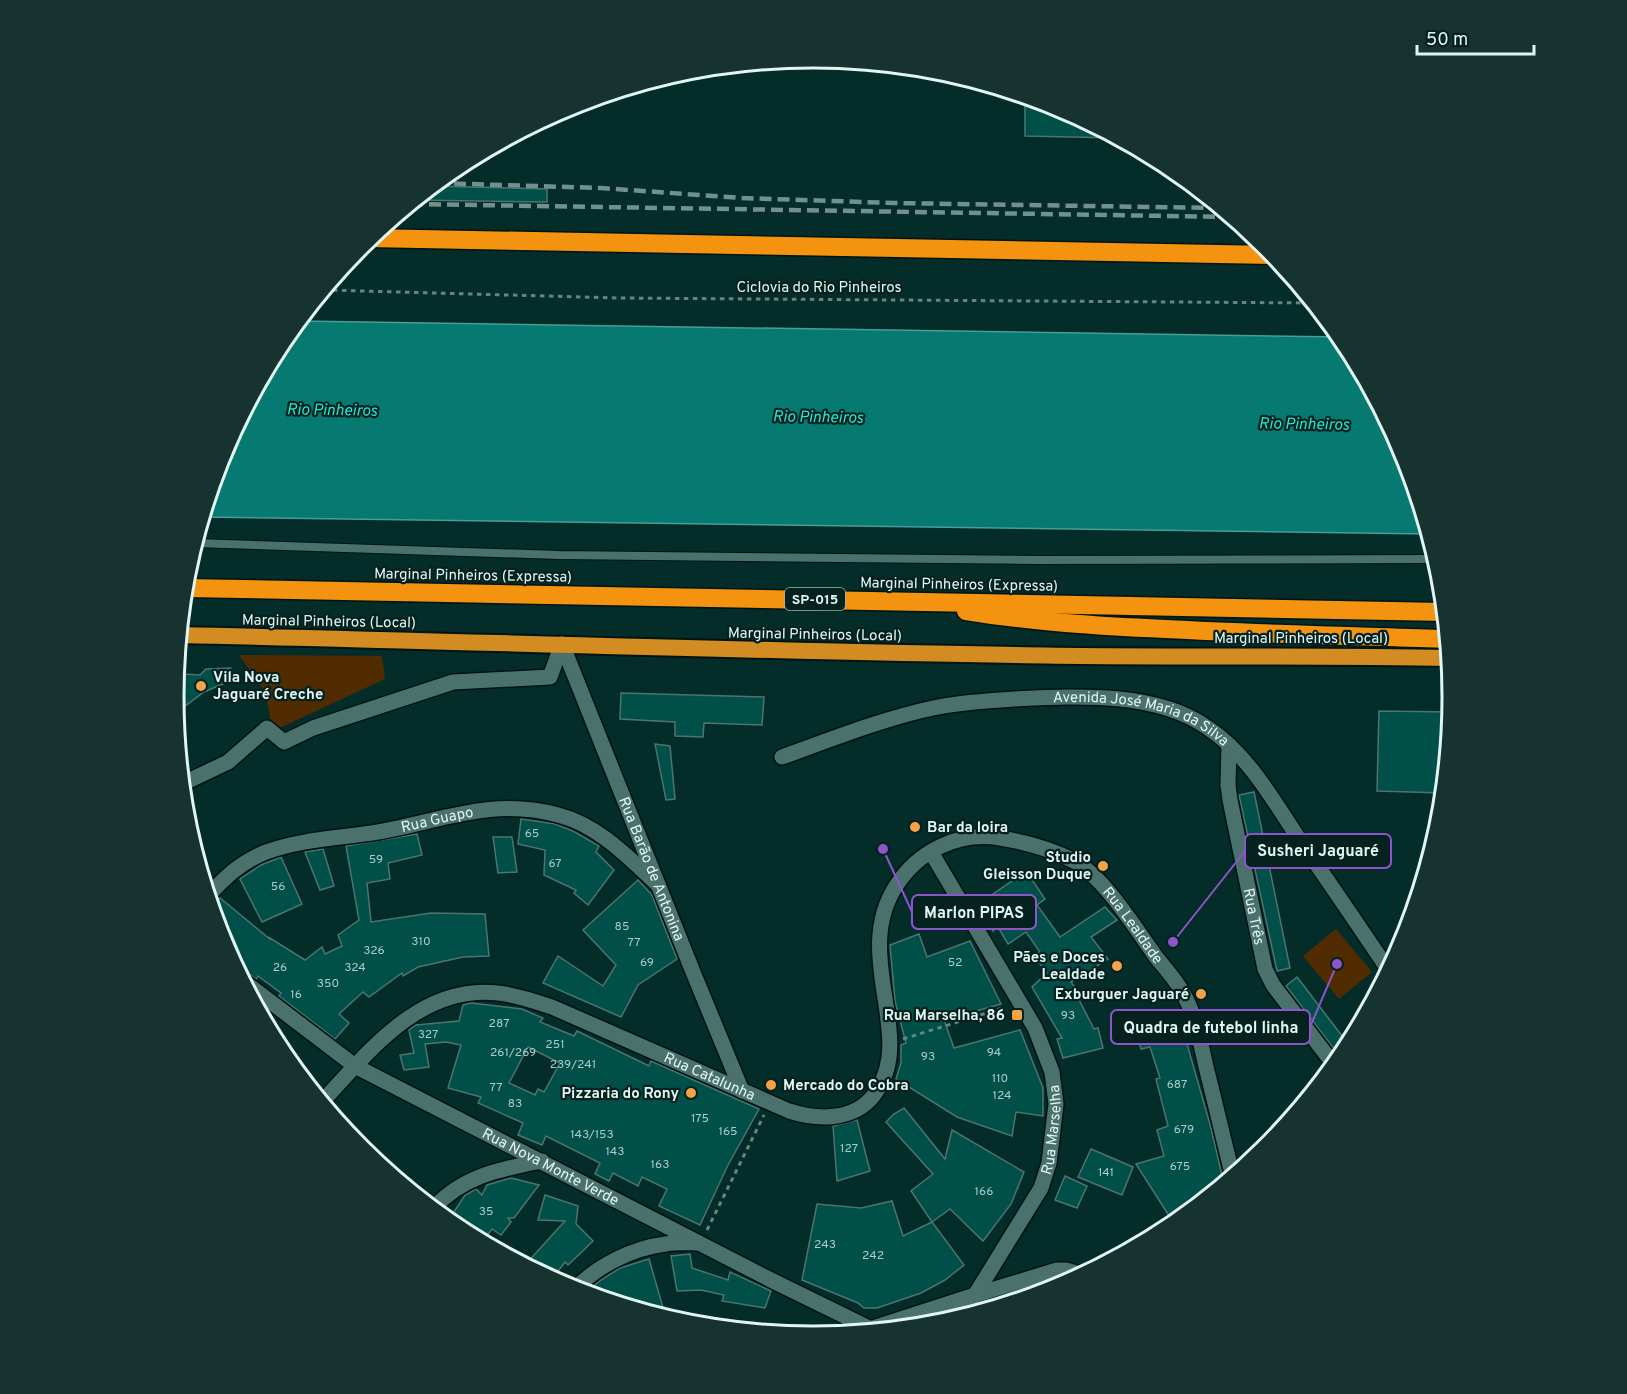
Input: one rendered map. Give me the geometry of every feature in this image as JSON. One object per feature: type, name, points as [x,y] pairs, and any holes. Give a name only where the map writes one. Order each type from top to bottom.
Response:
[{"type":"highway","points":[[383,238],[1262,255]]},
{"type":"highway","name":"Marginal Pinheiros (Expressa)","points":[[194,588],[1437,612]]},
{"type":"highway","points":[[899,601],[997,616],[1118,627],[1257,634],[1440,639]]},
{"type":"highway","name":"Marginal Pinheiros (Local)","points":[[187,635],[728,650],[1070,656],[1320,655],[1442,658]]},
{"type":"street","points":[[189,780],[228,762],[267,728],[284,742],[312,728],[453,682],[550,677],[562,644]]},
{"type":"street","name":"Rua Barão de Antonina","points":[[562,644],[742,1091]]},
{"type":"street","name":"Avenida José Maria da Silva","points":[[782,757],[888,720],[934,708],[982,701],[1078,697],[1135,700],[1169,708],[1209,728],[1229,745],[1259,779],[1384,963]]},
{"type":"street","name":"Rua Três","points":[[1229,745],[1230,800],[1265,969],[1273,985],[1329,1058]]},
{"type":"street","name":"Rua Guapo","points":[[214,889],[229,873],[265,853],[290,845],[380,832],[460,813],[495,808],[533,809],[581,822],[621,851],[658,885]]},
{"type":"street","name":"Rua Lealdade","points":[[931,852],[953,840],[985,836],[1014,841],[1037,846],[1075,862],[1105,888],[1183,993],[1198,1035],[1231,1168]]},
{"type":"street","name":"Rua Marselha","points":[[931,852],[1035,1028],[1052,1072],[1056,1104],[1049,1163],[1041,1188],[975,1295]]},
{"type":"street","name":"Rua Catalunha","points":[[327,1096],[383,1038],[423,1008],[448,998],[475,992],[497,992],[516,995],[552,1007],[742,1091],[807,1117],[820,1118],[850,1113],[862,1106],[878,1090],[885,1075],[890,1043],[879,967],[878,938],[885,910],[895,887],[910,867],[931,852]]},
{"type":"street","name":"Rua Nova Monte Verde","points":[[258,992],[355,1066],[542,1161],[853,1325]]},
{"type":"street","points":[[439,1202],[459,1186],[482,1174],[542,1161]]},
{"type":"street","points":[[583,1283],[604,1266],[632,1253],[666,1244],[701,1244]]},
{"type":"street","points":[[894,1321],[1057,1270],[1071,1271]]},
{"type":"lane","points":[[203,543],[559,555],[1024,560],[1428,559]]},
{"type":"path","name":"Ciclovia do Rio Pinheiros","points":[[333,290],[619,298],[1304,303]]},
{"type":"path","points":[[890,1043],[1021,1003]]},
{"type":"path","points":[[701,1244],[770,1103]]},
{"type":"shaded area","points":[[239,655],[382,656],[385,679],[273,731],[265,692]]},
{"type":"shaded area","points":[[1336,929],[1372,972],[1339,999],[1303,956]]},
{"type":"water","name":"Rio Pinheiros","points":[[309,321],[1330,337],[1359,382],[1378,419],[1410,495],[1422,534],[210,517],[232,456],[249,419],[268,382]]},
{"type":"building","points":[[1025,104],[1102,138],[1025,136]]},
{"type":"building","points":[[446,186],[547,189],[547,202],[427,200]]},
{"type":"building","name":"Vila Nova Jaguaré Creche","points":[[231,668],[230,681],[204,692],[185,706],[185,674],[200,675],[206,669]]},
{"type":"building","points":[[621,693],[764,697],[762,725],[704,723],[703,737],[675,736],[675,722],[620,719]]},
{"type":"building","points":[[1379,711],[1443,712],[1436,793],[1377,791]]},
{"type":"building","points":[[655,744],[670,746],[675,799],[666,800]]},
{"type":"building","points":[[1254,792],[1290,968],[1277,971],[1239,795]]},
{"type":"building","points":[[521,819],[555,824],[599,846],[596,852],[614,870],[588,905],[574,893],[576,890],[544,875],[545,850],[518,844]]},
{"type":"building","points":[[417,834],[422,855],[388,863],[390,879],[367,883],[371,922],[431,913],[485,914],[489,956],[463,957],[418,967],[403,976],[402,973],[369,997],[363,992],[339,1014],[349,1023],[335,1039],[279,996],[281,993],[258,976],[256,979],[248,974],[217,900],[220,898],[271,940],[270,938],[305,960],[322,947],[325,954],[342,946],[338,935],[359,920],[346,846]]},
{"type":"building","points":[[493,837],[512,837],[517,872],[498,873]]},
{"type":"building","points":[[323,849],[334,886],[320,890],[305,852]]},
{"type":"building","points":[[281,857],[302,904],[262,922],[240,879],[261,865]]},
{"type":"building","points":[[1026,871],[1045,899],[1037,905],[1060,937],[1105,907],[1117,920],[1091,937],[1108,959],[1071,982],[1078,992],[1076,994],[1094,1029],[1098,1028],[1103,1048],[1063,1058],[1057,1039],[1062,1038],[1032,987],[1047,973],[1034,956],[1040,952],[1026,932],[1008,944],[998,927],[993,931],[976,906]]},
{"type":"building","points":[[638,880],[652,895],[677,959],[638,985],[621,1017],[543,983],[558,956],[603,986],[616,965],[583,930]]},
{"type":"building","points":[[919,934],[927,957],[970,941],[1001,1004],[944,1020],[954,1048],[1020,1030],[1043,1088],[1043,1116],[1016,1112],[1012,1136],[957,1117],[896,1079],[901,1063],[901,1045],[906,1043],[895,1001],[890,945]]},
{"type":"building","points":[[1297,977],[1342,1036],[1346,1033],[1335,1050],[1286,986]]},
{"type":"building","points":[[471,1003],[522,1009],[543,1018],[540,1022],[574,1036],[577,1031],[649,1066],[651,1061],[759,1109],[728,1165],[700,1225],[659,1206],[667,1189],[642,1177],[638,1186],[613,1173],[609,1181],[595,1174],[600,1163],[546,1136],[542,1145],[518,1135],[523,1123],[478,1103],[481,1097],[448,1088],[461,1045],[446,1042],[425,1044],[429,1067],[404,1070],[400,1055],[414,1053],[409,1030],[416,1025],[459,1021],[463,1005]],"holes":[[[528,1047],[560,1063],[544,1092],[538,1089],[535,1095],[509,1083]]]},
{"type":"building","points":[[1179,1016],[1222,1176],[1169,1216],[1136,1164],[1164,1156],[1157,1130],[1168,1126],[1156,1079],[1160,1078],[1150,1047],[1141,1049],[1136,1028]]},
{"type":"building","points":[[904,1108],[945,1159],[952,1130],[1024,1172],[1011,1204],[983,1241],[950,1209],[932,1222],[911,1191],[933,1174],[886,1122]]},
{"type":"building","points":[[857,1120],[870,1171],[837,1181],[833,1126]]},
{"type":"building","points":[[1091,1149],[1133,1167],[1122,1195],[1078,1177]]},
{"type":"building","points":[[1065,1176],[1087,1186],[1077,1208],[1055,1200]]},
{"type":"building","points":[[511,1178],[539,1185],[514,1218],[508,1218],[511,1222],[501,1235],[492,1229],[488,1235],[454,1213],[465,1195],[476,1189],[482,1195],[487,1185]]},
{"type":"building","points":[[545,1195],[578,1206],[576,1224],[593,1241],[568,1265],[565,1262],[557,1272],[530,1259],[565,1221],[538,1220]]},
{"type":"building","points":[[892,1201],[903,1236],[932,1222],[964,1265],[945,1280],[921,1293],[877,1308],[864,1308],[858,1303],[802,1280],[817,1204],[861,1208]]},
{"type":"building","points":[[690,1254],[692,1268],[728,1280],[730,1272],[771,1291],[765,1308],[722,1301],[724,1295],[701,1290],[677,1291],[671,1256]]},
{"type":"building","points":[[649,1259],[663,1308],[593,1286],[620,1268]]},
{"type":"railway","points":[[451,183],[601,188],[742,198],[893,203],[1209,208]]},
{"type":"railway","points":[[422,204],[1220,217]]},
{"type":"place","name":"Vila Nova Jaguaré Creche","points":[[201,686]]},
{"type":"place","name":"Bar da loira","points":[[915,827]]},
{"type":"place","name":"Marlon PIPAS","points":[[883,849]]},
{"type":"place","name":"Studio Gleisson Duque","points":[[1103,866]]},
{"type":"place","name":"Susheri Jaguaré","points":[[1173,942]]},
{"type":"place","name":"Quadra de futebol linha","points":[[1337,964]]},
{"type":"place","name":"Pães e Doces Lealdade","points":[[1117,966]]},
{"type":"place","name":"Exburguer Jaguaré","points":[[1201,994]]},
{"type":"place","name":"Rua Marselha, 86","points":[[1017,1015]]},
{"type":"place","name":"Mercado do Cobra","points":[[771,1085]]},
{"type":"place","name":"Pizzaria do Rony","points":[[691,1093]]}]
